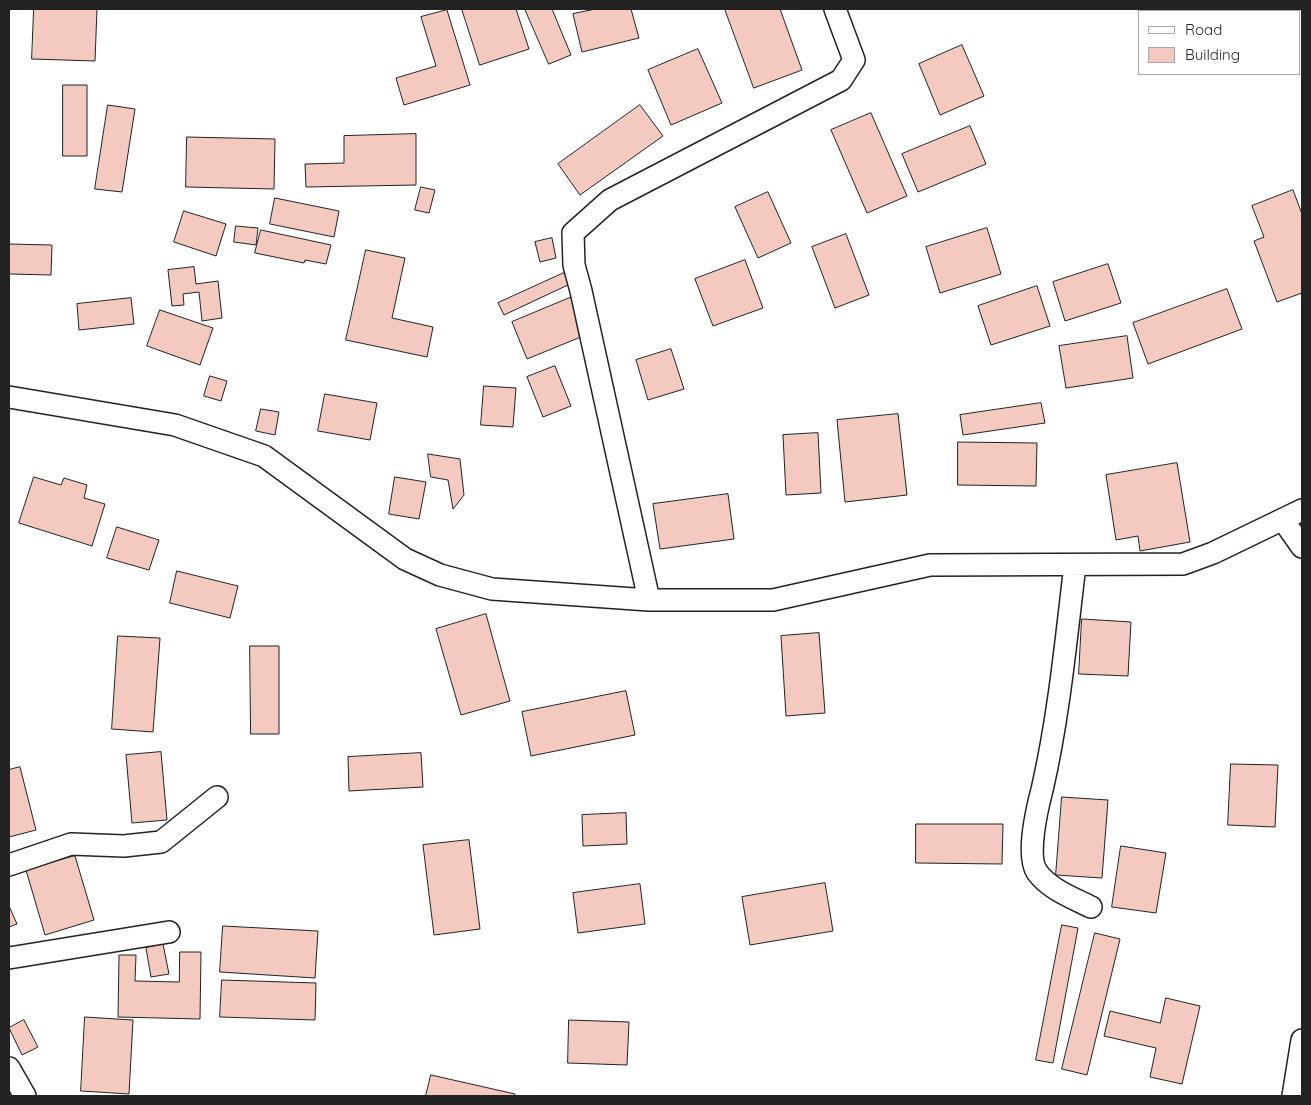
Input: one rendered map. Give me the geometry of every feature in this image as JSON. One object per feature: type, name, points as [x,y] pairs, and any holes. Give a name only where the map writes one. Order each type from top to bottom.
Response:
[{"type":"street","points":[[649,600],[582,290],[574,265],[573,233],[610,200],[841,80],[854,60],[835,9]]},
{"type":"street","points":[[9,397],[175,425],[264,456],[405,560],[440,575],[492,589],[649,600],[773,600],[930,565],[1183,564],[1213,553],[1302,510]]},
{"type":"street","points":[[1283,520],[1302,547]]},
{"type":"street","points":[[1075,565],[1054,738],[1034,824],[1033,851],[1036,872],[1055,888],[1091,906]]},
{"type":"street","points":[[9,865],[71,844],[124,846],[161,842],[218,796]]},
{"type":"street","points":[[9,958],[169,932]]},
{"type":"street","points":[[1293,1096],[1302,1040]]},
{"type":"street","points":[[9,1068],[25,1096]]},
{"type":"building","points":[[34,9],[97,9],[95,61],[32,59]]},
{"type":"building","points":[[462,9],[516,9],[529,49],[480,65]]},
{"type":"building","points":[[525,9],[552,9],[571,55],[549,64]]},
{"type":"building","points":[[596,9],[631,9],[639,38],[582,52],[573,14]]},
{"type":"building","points":[[725,9],[780,9],[802,70],[754,88]]},
{"type":"building","points":[[447,10],[470,85],[404,105],[396,78],[436,66],[421,17]]},
{"type":"building","points":[[962,45],[984,96],[940,115],[919,64]]},
{"type":"building","points":[[698,49],[722,103],[671,125],[648,70]]},
{"type":"building","points":[[63,85],[87,85],[87,156],[63,156]]},
{"type":"building","points":[[108,105],[135,109],[122,192],[95,189]]},
{"type":"building","points":[[640,105],[663,136],[580,195],[558,164]]},
{"type":"building","points":[[871,113],[907,196],[867,213],[831,130]]},
{"type":"building","points":[[970,126],[986,164],[918,192],[902,154]]},
{"type":"building","points":[[416,134],[416,185],[306,187],[305,164],[344,163],[344,136]]},
{"type":"building","points":[[187,137],[275,139],[274,189],[186,187]]},
{"type":"building","points":[[421,187],[435,190],[429,213],[415,210]]},
{"type":"building","points":[[1293,190],[1302,214],[1302,293],[1277,302],[1254,241],[1264,237],[1252,206]]},
{"type":"building","points":[[768,192],[791,243],[758,258],[735,207]]},
{"type":"building","points":[[275,198],[339,211],[334,237],[270,224]]},
{"type":"building","points":[[184,211],[226,224],[216,256],[174,242]]},
{"type":"building","points":[[236,226],[258,228],[256,245],[234,242]]},
{"type":"building","points":[[987,228],[1001,274],[940,293],[926,247]]},
{"type":"building","points":[[261,230],[331,245],[326,264],[305,260],[304,263],[255,253]]},
{"type":"building","points":[[846,234],[869,295],[835,308],[812,247]]},
{"type":"building","points":[[552,238],[556,258],[540,262],[535,242]]},
{"type":"building","points":[[9,244],[52,245],[51,275],[9,274]]},
{"type":"building","points":[[366,250],[405,258],[392,318],[433,327],[427,357],[346,340]]},
{"type":"building","points":[[745,260],[763,308],[713,326],[695,279]]},
{"type":"building","points":[[1108,264],[1121,303],[1065,321],[1053,282]]},
{"type":"building","points":[[194,267],[196,284],[218,281],[222,318],[202,321],[199,292],[183,294],[184,305],[172,306],[168,270]]},
{"type":"building","points":[[564,273],[570,284],[504,315],[498,303]]},
{"type":"building","points":[[1037,286],[1050,326],[991,345],[978,306]]},
{"type":"building","points":[[1227,289],[1242,329],[1148,364],[1133,323]]},
{"type":"building","points":[[572,297],[588,334],[527,359],[512,322]]},
{"type":"building","points":[[131,298],[134,324],[79,330],[77,304]]},
{"type":"building","points":[[160,310],[213,328],[200,365],[147,346]]},
{"type":"building","points":[[1127,336],[1133,378],[1066,388],[1059,346]]},
{"type":"building","points":[[671,349],[684,389],[648,400],[636,360]]},
{"type":"building","points":[[555,366],[571,406],[543,417],[527,377]]},
{"type":"building","points":[[210,376],[227,381],[221,401],[204,396]]},
{"type":"building","points":[[484,386],[516,388],[513,427],[481,425]]},
{"type":"building","points":[[325,394],[377,403],[370,440],[318,431]]},
{"type":"building","points":[[1041,403],[1045,423],[963,435],[960,415]]},
{"type":"building","points":[[261,409],[279,412],[275,435],[256,431]]},
{"type":"building","points":[[898,414],[907,495],[845,502],[837,420]]},
{"type":"building","points":[[818,433],[821,493],[786,495],[783,435]]},
{"type":"building","points":[[958,442],[1037,443],[1036,486],[958,485]]},
{"type":"building","points":[[428,454],[460,459],[464,495],[453,509],[448,480],[431,477]]},
{"type":"building","points":[[1177,463],[1190,542],[1140,551],[1138,536],[1116,540],[1106,475]]},
{"type":"building","points":[[34,477],[61,485],[64,478],[87,485],[84,498],[105,504],[92,546],[19,523]]},
{"type":"building","points":[[395,477],[426,482],[419,519],[389,514]]},
{"type":"building","points":[[728,494],[734,539],[660,549],[653,504]]},
{"type":"building","points":[[117,527],[159,540],[149,570],[107,558]]},
{"type":"building","points":[[177,571],[238,586],[230,618],[170,603]]},
{"type":"building","points":[[486,614],[510,701],[461,715],[436,629]]},
{"type":"building","points":[[1082,619],[1131,622],[1128,676],[1079,674]]},
{"type":"building","points":[[819,633],[825,713],[786,716],[781,636]]},
{"type":"building","points":[[118,636],[160,638],[153,732],[112,729]]},
{"type":"building","points":[[250,646],[279,646],[279,734],[251,734]]},
{"type":"building","points":[[626,691],[635,735],[531,756],[522,712]]},
{"type":"building","points":[[161,752],[167,820],[132,823],[126,755]]},
{"type":"building","points":[[421,753],[423,787],[349,791],[348,757]]},
{"type":"building","points":[[1231,764],[1278,765],[1275,827],[1228,825]]},
{"type":"building","points":[[20,767],[36,830],[9,837],[9,770]]},
{"type":"building","points":[[1062,797],[1108,800],[1102,878],[1056,875]]},
{"type":"building","points":[[626,813],[627,844],[583,846],[582,815]]},
{"type":"building","points":[[916,824],[1003,824],[1002,864],[916,863]]},
{"type":"building","points":[[469,840],[480,929],[434,935],[423,845]]},
{"type":"building","points":[[1121,846],[1166,853],[1156,913],[1112,907]]},
{"type":"building","points":[[75,856],[94,920],[45,935],[26,870]]},
{"type":"building","points":[[825,883],[833,931],[750,945],[742,897]]},
{"type":"building","points":[[640,884],[645,924],[578,933],[573,893]]},
{"type":"building","points":[[9,906],[17,924],[9,927]]},
{"type":"building","points":[[1062,925],[1078,928],[1053,1063],[1036,1060]]},
{"type":"building","points":[[223,926],[318,931],[315,978],[220,972]]},
{"type":"building","points":[[1095,933],[1120,939],[1087,1075],[1062,1069]]},
{"type":"building","points":[[163,944],[169,974],[151,977],[146,948]]},
{"type":"building","points":[[180,952],[201,952],[200,1019],[118,1017],[119,955],[136,955],[135,981],[179,982]]},
{"type":"building","points":[[222,980],[316,983],[315,1020],[220,1017]]},
{"type":"building","points":[[1166,998],[1200,1006],[1182,1084],[1150,1077],[1156,1048],[1104,1036],[1110,1011],[1160,1023]]},
{"type":"building","points":[[85,1017],[133,1020],[129,1094],[81,1091]]},
{"type":"building","points":[[24,1020],[38,1047],[22,1055],[9,1028]]},
{"type":"building","points":[[569,1020],[629,1022],[627,1065],[568,1063]]},
{"type":"building","points":[[431,1075],[515,1094],[514,1096],[426,1096]]}]
